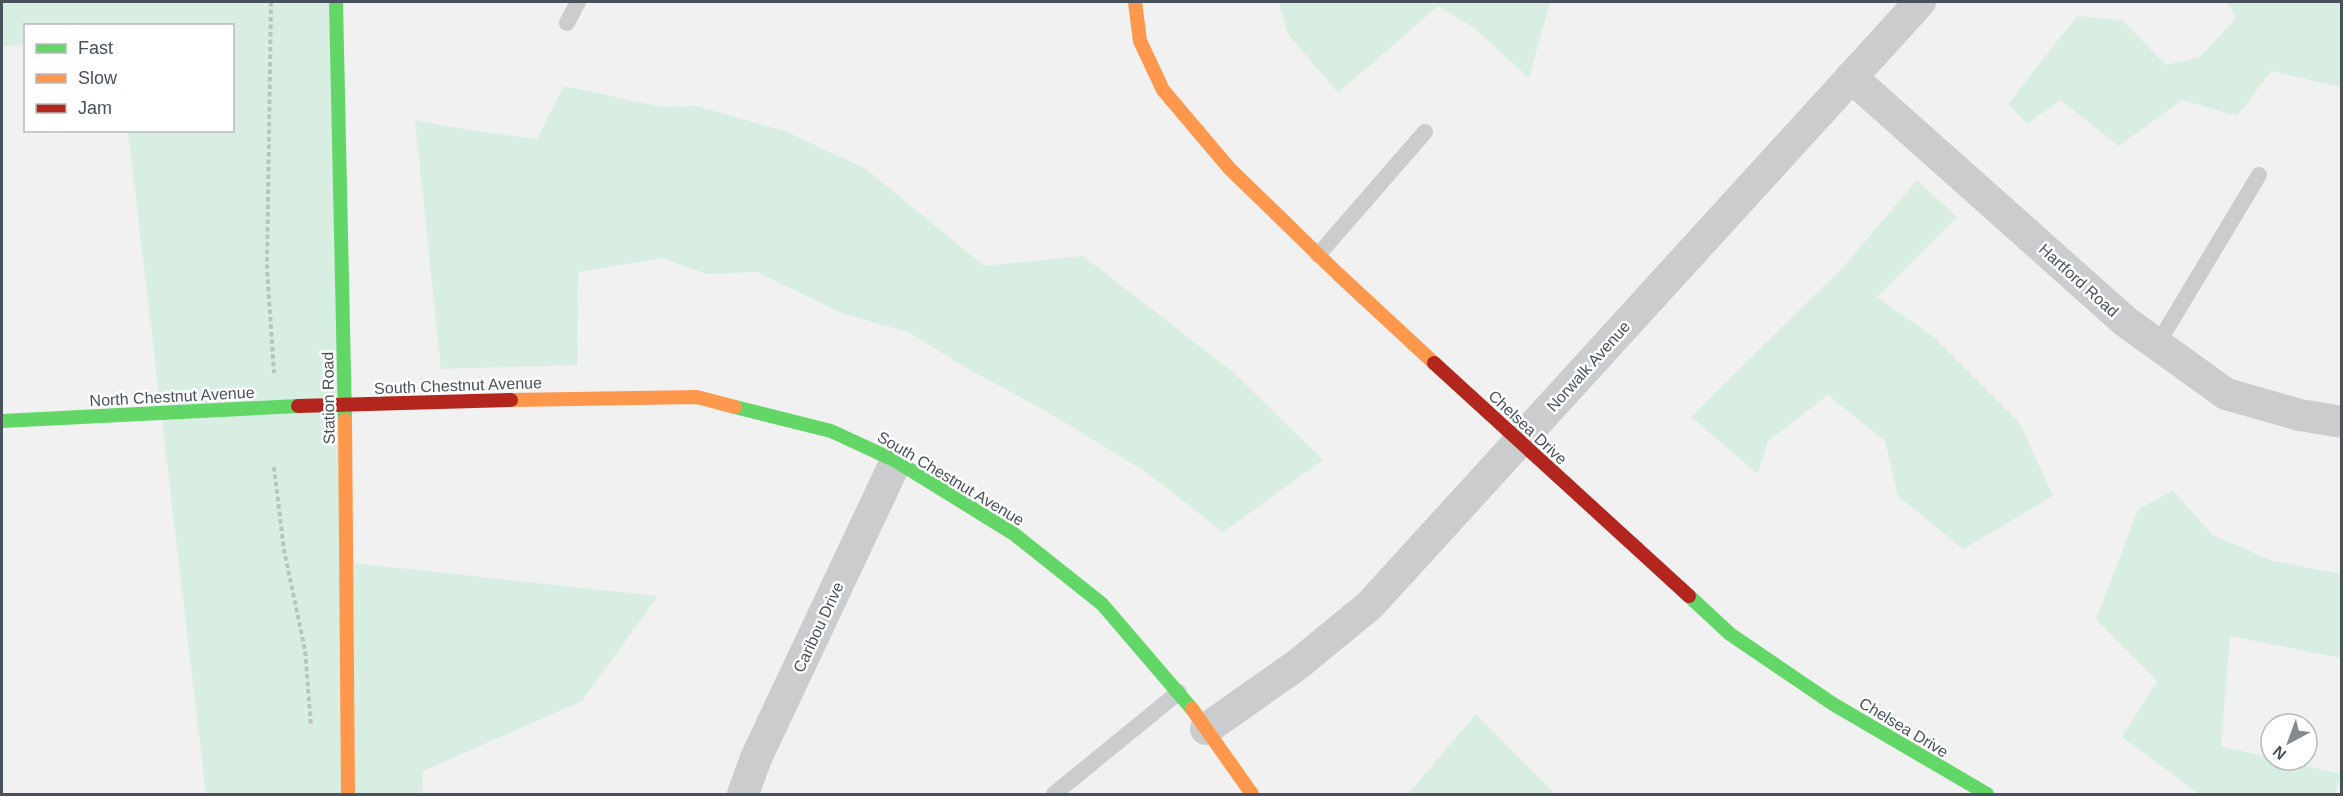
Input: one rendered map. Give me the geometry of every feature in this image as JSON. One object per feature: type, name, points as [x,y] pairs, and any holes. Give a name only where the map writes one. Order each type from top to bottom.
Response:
[{"type":"street","name":"Station Road","points":[[336,2],[345,405],[348,795]]},
{"type":"street","name":"Chelsea Drive","points":[[1135,2],[1140,41],[1163,90],[1229,168],[1318,255],[1730,634],[1833,704],[1987,795]]},
{"type":"street","name":"Norwalk Avenue","points":[[1206,729],[1297,665],[1370,605],[1920,2]]},
{"type":"street","name":"Hartford Road","points":[[1851,77],[2126,322],[2226,394],[2300,414],[2342,422]]},
{"type":"street","name":"South Chestnut Avenue","points":[[345,405],[697,397],[831,430],[896,461],[1014,534],[1102,604],[1179,692],[1252,795]]},
{"type":"street","name":"North Chestnut Avenue","points":[[2,421],[345,405]]},
{"type":"street","name":"Caribou Drive","points":[[743,795],[761,747],[896,461]]},
{"type":"lane","points":[[567,23],[578,2]]},
{"type":"lane","points":[[1318,255],[1425,132]]},
{"type":"lane","points":[[2157,345],[2259,175]]},
{"type":"lane","points":[[1054,795],[1179,692]]},
{"type":"path","points":[[270,2],[267,268],[274,374]]},
{"type":"path","points":[[274,467],[284,550],[305,650],[311,726]]},
{"type":"green space","points":[[2,2],[338,2],[351,563],[658,596],[582,701],[423,771],[422,794],[206,794],[128,132],[234,132],[234,24],[24,24],[24,44],[2,47]]},
{"type":"green space","points":[[1279,2],[1550,2],[1529,78],[1474,28],[1438,6],[1338,93],[1287,33]]},
{"type":"green space","points":[[2227,2],[2341,2],[2341,87],[2271,71],[2237,116],[2182,100],[2119,146],[2060,100],[2027,124],[2008,104],[2077,16],[2122,20],[2166,65],[2200,57],[2236,18]]},
{"type":"green space","points":[[564,86],[662,107],[697,106],[787,132],[866,169],[984,266],[1083,256],[1233,372],[1323,460],[1223,532],[1146,472],[908,332],[841,313],[758,272],[706,274],[662,258],[578,272],[577,365],[441,369],[415,120],[537,139]]},
{"type":"green space","points":[[1917,180],[1957,217],[1877,297],[1935,338],[2019,422],[2053,496],[1963,549],[1898,496],[1885,441],[1828,395],[1768,441],[1758,474],[1691,417],[1845,265]]},
{"type":"green space","points":[[2173,490],[2212,535],[2273,561],[2341,574],[2341,658],[2230,636],[2221,746],[2259,755],[2259,772],[2319,772],[2319,769],[2341,774],[2335,794],[2199,794],[2122,737],[2157,681],[2096,619],[2138,510]]},
{"type":"green space","points":[[1476,714],[1555,794],[1408,794]]},
{"type":"traffic: fast","points":[[336,2],[345,420]]},
{"type":"traffic: fast","points":[[2,421],[298,406]]},
{"type":"traffic: fast","points":[[735,407],[831,431],[896,461],[1014,534],[1102,604],[1192,709]]},
{"type":"traffic: fast","points":[[1689,596],[1730,634],[1833,704],[1987,794]]},
{"type":"traffic: slow","points":[[1135,2],[1140,41],[1163,90],[1229,168],[1434,363]]},
{"type":"traffic: slow","points":[[511,400],[697,397],[735,407]]},
{"type":"traffic: slow","points":[[345,420],[348,794]]},
{"type":"traffic: slow","points":[[1192,709],[1252,794]]},
{"type":"traffic: jam","points":[[1434,363],[1689,596]]},
{"type":"traffic: jam","points":[[298,406],[511,400]]}]
